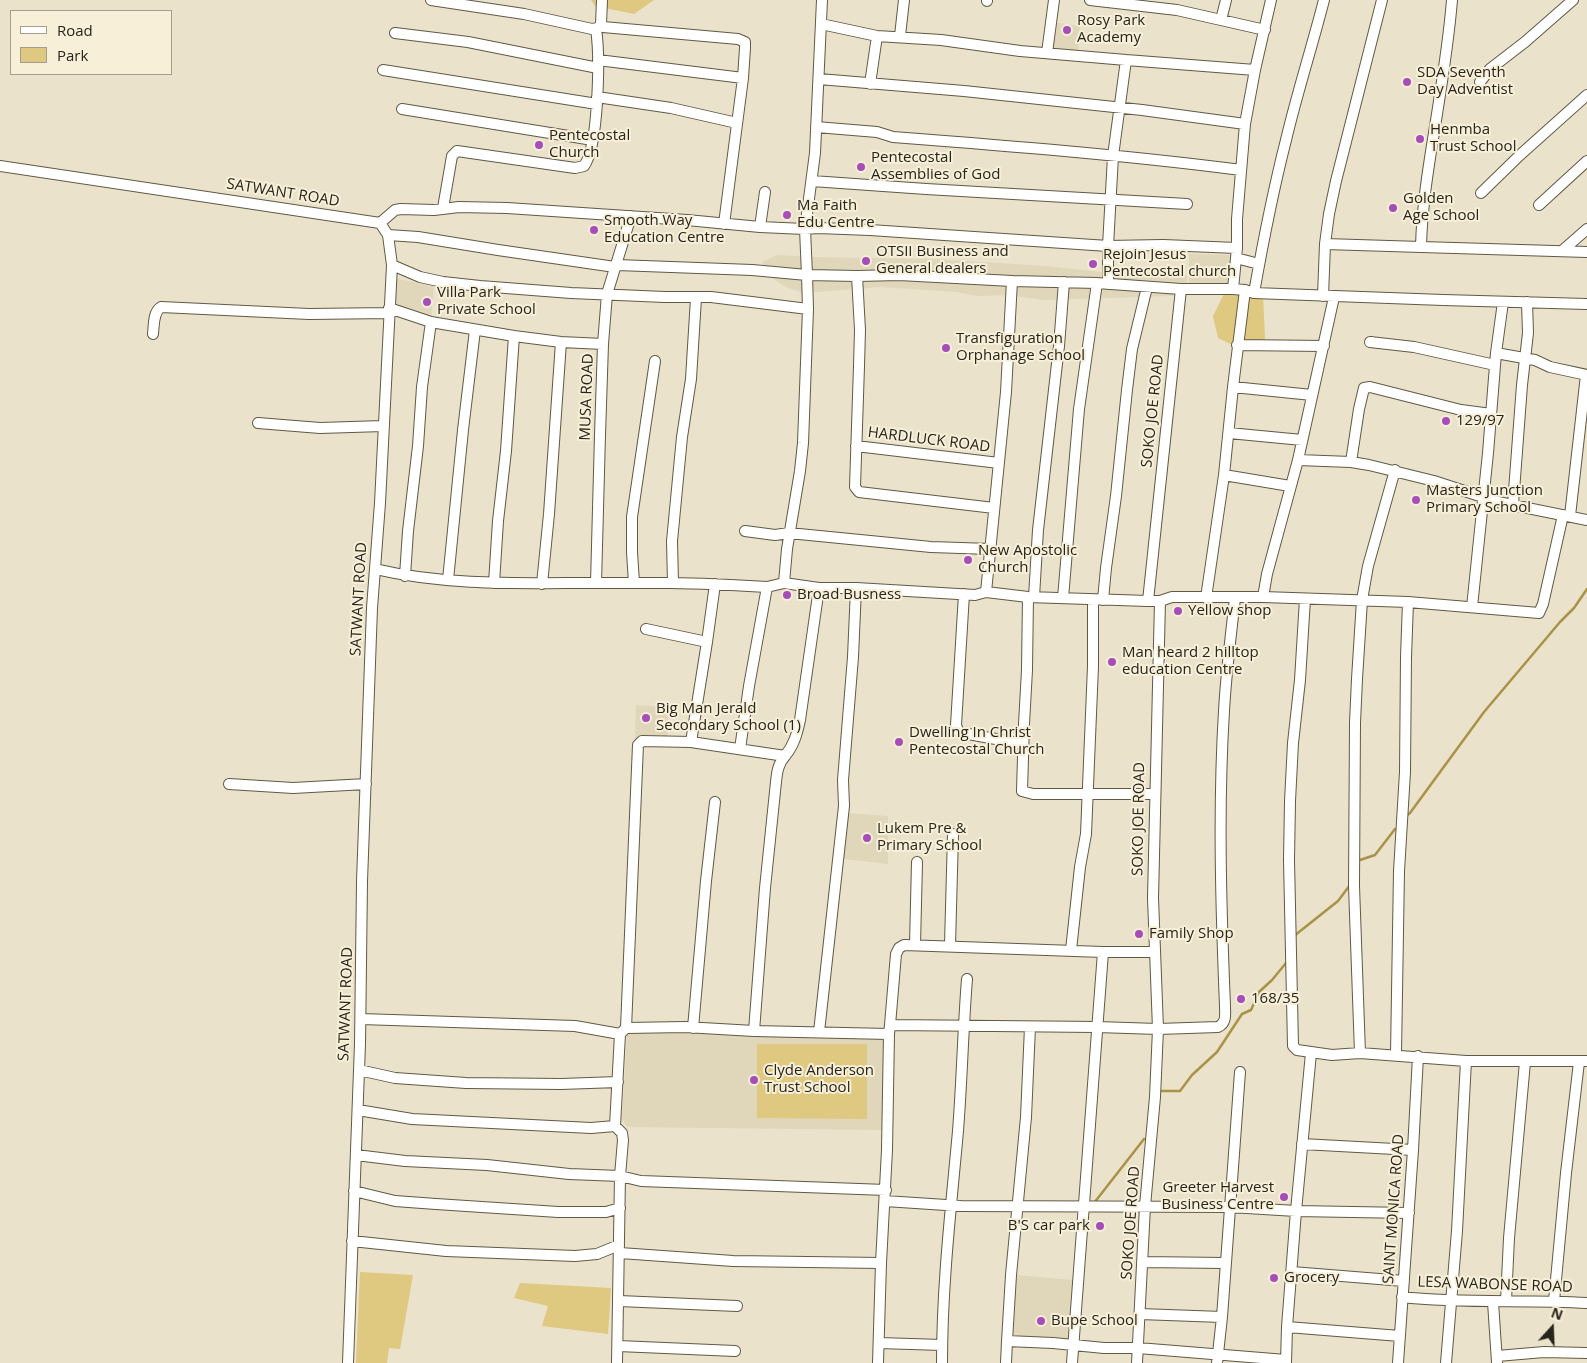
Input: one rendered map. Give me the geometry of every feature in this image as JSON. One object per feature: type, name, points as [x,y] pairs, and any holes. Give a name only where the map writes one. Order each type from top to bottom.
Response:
[{"type":"street","points":[[431,0],[599,27],[672,32],[742,40],[746,44],[743,78],[724,224]]},
{"type":"street","points":[[443,208],[452,156],[455,152],[575,168],[584,166],[587,163],[593,140],[597,100],[599,27],[602,0]]},
{"type":"street","points":[[784,583],[789,533],[802,452],[808,309],[805,229],[812,180],[816,127],[822,0]]},
{"type":"street","points":[[900,36],[904,0]]},
{"type":"street","points":[[1047,53],[1054,0]]},
{"type":"street","points":[[1090,0],[1177,10],[1265,30]]},
{"type":"street","points":[[1221,20],[1226,0]]},
{"type":"street","points":[[1233,289],[1245,124],[1271,0]]},
{"type":"street","points":[[1206,598],[1224,475],[1238,345],[1250,292],[1259,264],[1286,140],[1324,0]]},
{"type":"street","points":[[1323,296],[1325,244],[1329,214],[1382,0]]},
{"type":"street","points":[[1421,247],[1424,197],[1438,112],[1452,0]]},
{"type":"street","points":[[1480,82],[1490,68],[1525,42],[1573,0]]},
{"type":"street","points":[[821,24],[877,36],[900,36],[1047,53],[1255,70]]},
{"type":"street","points":[[395,33],[468,42],[598,64],[743,78]]},
{"type":"street","points":[[870,84],[877,36]]},
{"type":"street","points":[[1108,284],[1113,156],[1126,60]]},
{"type":"street","points":[[383,70],[597,100],[671,108],[737,122]]},
{"type":"street","points":[[818,79],[964,91],[1142,110],[1245,124]]},
{"type":"street","points":[[1481,193],[1520,154],[1587,95]]},
{"type":"street","points":[[402,109],[593,140]]},
{"type":"street","points":[[816,127],[877,132],[894,137],[1051,149],[1241,170]]},
{"type":"street","points":[[1539,205],[1587,162]]},
{"type":"street","name":"SATWANT ROAD","points":[[0,166],[380,223],[388,235],[392,265],[372,608],[362,882],[361,1019],[348,1363]]},
{"type":"street","points":[[812,180],[1186,204]]},
{"type":"street","points":[[760,227],[765,192]]},
{"type":"street","points":[[380,223],[395,210],[434,210],[459,207],[507,208],[760,227],[870,230],[1108,246],[1163,245],[1237,253],[1259,264]]},
{"type":"street","name":"MUSA ROAD","points":[[596,583],[607,294],[632,216]]},
{"type":"street","points":[[1563,250],[1587,229]]},
{"type":"street","points":[[388,235],[418,237],[616,266],[752,270],[808,275],[899,275],[1097,283],[1181,289],[1233,289],[1250,292],[1334,297],[1587,304]]},
{"type":"street","points":[[1325,244],[1587,252]]},
{"type":"street","points":[[392,265],[420,278],[443,282],[526,290],[724,299],[808,309]]},
{"type":"street","points":[[857,276],[860,366],[855,487],[859,492],[994,508]]},
{"type":"street","points":[[986,592],[1008,373],[1012,281]]},
{"type":"street","points":[[1064,282],[1059,346],[1031,597],[1022,791],[1033,794],[1155,794]]},
{"type":"street","points":[[1063,598],[1080,409],[1097,283]]},
{"type":"street","points":[[1071,950],[1080,867],[1086,834],[1093,666],[1098,600],[1132,349],[1146,286]]},
{"type":"street","name":"SOKO JOE ROAD","points":[[1148,601],[1181,289]]},
{"type":"street","points":[[1263,597],[1267,574],[1298,460],[1334,297]]},
{"type":"street","points":[[674,583],[672,541],[682,437],[691,378],[696,298]]},
{"type":"street","points":[[1472,607],[1496,353],[1503,302]]},
{"type":"street","points":[[1513,504],[1528,333],[1527,302]]},
{"type":"street","points":[[153,334],[156,313],[161,307],[309,314],[389,310],[430,322],[475,330],[561,342],[604,344]]},
{"type":"street","points":[[405,576],[430,322]]},
{"type":"street","points":[[448,580],[475,330]]},
{"type":"street","points":[[494,583],[514,336]]},
{"type":"street","points":[[542,584],[552,476],[561,342]]},
{"type":"street","points":[[1372,342],[1370,342],[1414,347],[1495,365]]},
{"type":"street","points":[[1238,345],[1324,346]]},
{"type":"street","points":[[375,569],[405,576],[494,583],[674,583],[767,587],[784,583],[819,588],[856,588],[975,595],[986,592],[1031,597],[1098,600],[1160,601],[1172,597],[1263,597],[1362,600],[1539,613],[1566,516],[1587,375],[1550,367],[1525,358],[1496,353]]},
{"type":"street","points":[[634,583],[632,517],[655,361]]},
{"type":"street","points":[[1232,387],[1312,395]]},
{"type":"street","points":[[1351,462],[1364,388],[1370,387],[1461,410],[1491,414]]},
{"type":"street","points":[[258,423],[320,428],[383,426]]},
{"type":"street","points":[[1229,433],[1302,440]]},
{"type":"street","name":"HARDLUCK ROAD","points":[[856,446],[999,463]]},
{"type":"street","points":[[1298,460],[1351,462],[1395,470],[1483,498],[1587,520]]},
{"type":"street","points":[[1360,1052],[1354,928],[1354,886],[1355,723],[1362,600],[1368,566],[1395,470]]},
{"type":"street","points":[[1224,475],[1290,486]]},
{"type":"street","points":[[745,531],[775,534],[789,533],[931,547],[990,549]]},
{"type":"street","points":[[692,742],[716,584]]},
{"type":"street","points":[[740,749],[767,587]]},
{"type":"street","points":[[754,1031],[765,888],[778,768],[792,748],[800,720],[819,588]]},
{"type":"street","points":[[819,1032],[844,806],[843,780],[853,658],[856,588]]},
{"type":"street","points":[[964,594],[956,725],[958,731],[1023,744]]},
{"type":"street","points":[[361,1019],[575,1026],[623,1031],[693,1028],[819,1032],[964,1025],[1158,1029],[1218,1027],[1223,1025],[1222,754],[1224,710],[1235,598]]},
{"type":"street","points":[[1306,599],[1293,743],[1289,860],[1294,1049],[1332,1055],[1360,1052],[1466,1061],[1583,1061],[1565,1182],[1554,1301]]},
{"type":"street","name":"SOKO JOE ROAD","points":[[1137,1363],[1145,1206],[1155,1097],[1158,1029],[1152,898],[1160,601]]},
{"type":"street","points":[[1396,1054],[1399,870],[1405,772],[1408,602]]},
{"type":"street","points":[[646,629],[707,642]]},
{"type":"street","points":[[617,1363],[620,1176],[623,1140],[622,1133],[615,1126],[623,1031],[638,745],[642,741],[692,742],[785,756]]},
{"type":"street","points":[[228,784],[293,788],[366,784]]},
{"type":"street","points":[[693,1028],[705,891],[716,802]]},
{"type":"street","points":[[950,945],[953,834]]},
{"type":"street","points":[[915,945],[917,862]]},
{"type":"street","points":[[878,1363],[881,1262],[886,1190],[890,1029],[896,954],[899,948],[904,945],[950,945],[1103,952],[1154,952]]},
{"type":"street","points":[[1072,1363],[1103,952]]},
{"type":"street","points":[[942,1363],[967,979]]},
{"type":"street","points":[[1006,1363],[1017,1206],[1026,1117],[1030,1027]]},
{"type":"street","points":[[1008,1341],[1072,1344],[1104,1348],[1138,1348],[1218,1359],[1286,1361],[1296,1211],[1310,1053]]},
{"type":"street","name":"SAINT MONICA ROAD","points":[[1398,1363],[1418,1056]]},
{"type":"street","points":[[1446,1363],[1452,1301],[1466,1061]]},
{"type":"street","points":[[1506,1301],[1509,1238],[1525,1062]]},
{"type":"street","points":[[359,1070],[395,1078],[466,1082],[561,1084],[618,1082]]},
{"type":"street","points":[[1218,1359],[1240,1072]]},
{"type":"street","points":[[358,1110],[412,1119],[591,1128],[615,1126]]},
{"type":"street","points":[[1302,1144],[1413,1150]]},
{"type":"street","points":[[356,1155],[404,1161],[487,1165],[569,1174],[620,1176],[641,1181],[886,1190]]},
{"type":"street","points":[[354,1191],[395,1201],[558,1212],[606,1212],[620,1208]]},
{"type":"street","points":[[885,1202],[1017,1206],[1230,1207],[1296,1211],[1409,1213]]},
{"type":"street","points":[[352,1241],[446,1251],[575,1256],[619,1249],[733,1261],[881,1262]]},
{"type":"street","points":[[1142,1262],[1225,1263]]},
{"type":"street","points":[[1292,1272],[1404,1281]]},
{"type":"street","name":"LESA WABONSE ROAD","points":[[1402,1297],[1452,1301],[1554,1301],[1587,1303]]},
{"type":"street","points":[[619,1301],[737,1306]]},
{"type":"street","points":[[1493,1302],[1497,1360],[1544,1352],[1587,1354]]},
{"type":"street","points":[[1140,1314],[1222,1317]]},
{"type":"street","points":[[1287,1327],[1400,1336]]},
{"type":"street","points":[[878,1343],[942,1345]]},
{"type":"street","points":[[618,1346],[735,1351]]},
{"type":"shaded area","points":[[1052,22],[1080,26],[1078,54],[1049,52]]},
{"type":"shaded area","points":[[1189,254],[1230,255],[1229,286],[1189,286]]},
{"type":"shaded area","points":[[777,255],[933,259],[1046,266],[1101,272],[1187,275],[1187,290],[1172,296],[1044,300],[1008,295],[977,296],[956,292],[881,287],[803,293],[786,287],[772,278],[762,262]]},
{"type":"shaded area","points":[[395,278],[434,287],[431,318],[391,308]]},
{"type":"shaded area","points":[[636,705],[669,707],[667,740],[635,740]]},
{"type":"shaded area","name":"Lukem Pre & Primary School","points":[[846,813],[888,816],[888,864],[844,859]]},
{"type":"shaded area","name":"Clyde Anderson Trust School","points":[[633,1032],[884,1039],[882,1130],[628,1127],[622,1120],[627,1035]]},
{"type":"shaded area","name":"Bupe School","points":[[1016,1275],[1073,1280],[1068,1347],[1011,1342]]},
{"type":"green space","points":[[591,0],[654,0],[634,14],[595,6]]},
{"type":"green space","points":[[1243,287],[1263,295],[1265,339],[1243,350],[1218,338],[1213,316],[1224,294]]},
{"type":"green space","points":[[757,1044],[867,1044],[867,1119],[757,1118]]},
{"type":"green space","points":[[360,1272],[413,1275],[400,1349],[389,1348],[387,1363],[356,1363]]},
{"type":"green space","points":[[520,1283],[611,1288],[608,1334],[542,1326],[548,1306],[514,1298]]},
{"type":"waterway","points":[[1406,816],[1484,712],[1574,608],[1587,589]]},
{"type":"waterway","points":[[1357,861],[1375,855],[1395,829]]},
{"type":"waterway","points":[[1294,936],[1338,901],[1350,885]]},
{"type":"waterway","points":[[1159,1091],[1180,1091],[1192,1075],[1217,1052],[1242,1014],[1251,1010],[1259,992],[1286,963]]},
{"type":"waterway","points":[[1094,1203],[1144,1139]]},
{"type":"place","name":"Rosy Park Academy","points":[[1067,30]]},
{"type":"place","name":"SDA Seventh Day Adventist","points":[[1407,82]]},
{"type":"place","name":"Henmba Trust School","points":[[1420,139]]},
{"type":"place","name":"Pentecostal Church","points":[[539,145]]},
{"type":"place","name":"Pentecostal Assemblies of God","points":[[861,167]]},
{"type":"place","name":"Golden Age School","points":[[1393,208]]},
{"type":"place","name":"Ma Faith Edu Centre","points":[[787,215]]},
{"type":"place","name":"Smooth Way Education Centre","points":[[594,230]]},
{"type":"place","name":"OTSII Business and General dealers","points":[[866,261]]},
{"type":"place","name":"Rejoin Jesus Pentecostal church","points":[[1093,264]]},
{"type":"place","name":"Villa Park Private School","points":[[427,302]]},
{"type":"place","name":"Transfiguration Orphanage School","points":[[946,348]]},
{"type":"place","name":"129/97","points":[[1446,421]]},
{"type":"place","name":"Masters Junction Primary School","points":[[1416,500]]},
{"type":"place","name":"New Apostolic Church","points":[[968,560]]},
{"type":"place","name":"Broad Busness","points":[[787,595]]},
{"type":"place","name":"Yellow shop","points":[[1178,611]]},
{"type":"place","name":"Man heard 2 hilltop education Centre","points":[[1112,662]]},
{"type":"place","name":"Big Man Jerald Secondary School (1)","points":[[646,718]]},
{"type":"place","name":"Dwelling In Christ Pentecostal Church","points":[[899,742]]},
{"type":"place","name":"Lukem Pre & Primary School","points":[[867,838]]},
{"type":"place","name":"Family Shop","points":[[1139,934]]},
{"type":"place","name":"168/35","points":[[1241,999]]},
{"type":"place","name":"Clyde Anderson Trust School","points":[[754,1080]]},
{"type":"place","name":"Greeter Harvest Business Centre","points":[[1284,1197]]},
{"type":"place","name":"B'S car park","points":[[1100,1226]]},
{"type":"place","name":"Grocery","points":[[1274,1278]]},
{"type":"place","name":"Bupe School","points":[[1041,1321]]}]
